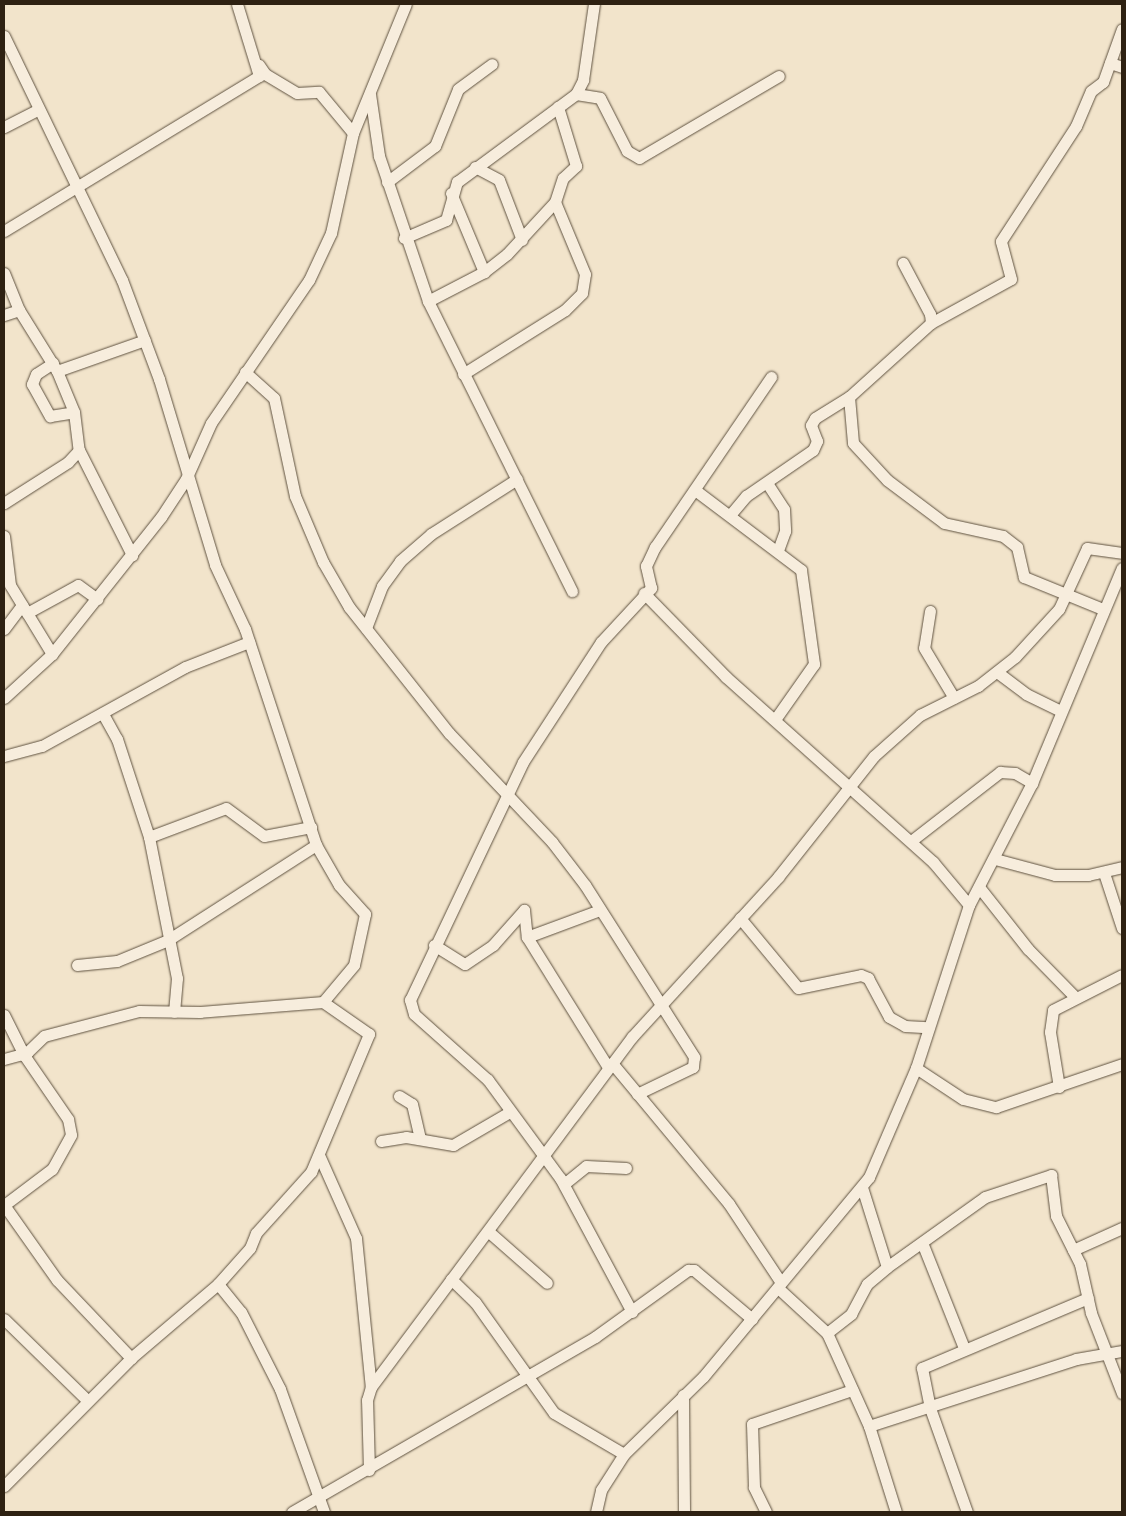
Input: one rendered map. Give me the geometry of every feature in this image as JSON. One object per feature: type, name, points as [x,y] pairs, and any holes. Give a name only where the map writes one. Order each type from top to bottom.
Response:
[{"type":"street","points":[[237,4],[259,65],[265,74],[297,93],[322,94],[353,133]]},
{"type":"street","points":[[4,698],[52,654],[132,556],[186,479],[211,423],[309,280],[326,247],[353,133],[406,4]]},
{"type":"street","points":[[404,238],[446,220],[451,192],[476,167],[576,94],[583,80],[594,4]]},
{"type":"street","points":[[730,515],[746,496],[767,484],[813,450],[817,441],[812,421],[849,397],[931,323],[1011,279],[1001,241],[1076,126],[1091,91],[1103,82],[1122,29]]},
{"type":"street","points":[[4,36],[37,110],[77,185],[145,340],[186,479],[215,565],[248,642],[316,845],[339,885],[365,914],[366,923],[354,965],[323,1002]]},
{"type":"street","points":[[1110,63],[1122,67]]},
{"type":"street","points":[[386,182],[435,146],[458,88],[492,64]]},
{"type":"street","points":[[4,231],[77,185],[215,106],[259,76],[259,65]]},
{"type":"street","points":[[576,94],[600,98],[628,151],[639,158],[779,76]]},
{"type":"street","points":[[370,94],[386,182],[404,238],[428,301],[572,591]]},
{"type":"street","points":[[428,301],[484,272],[522,240],[555,202],[563,178],[576,166],[576,159],[558,107]]},
{"type":"street","points":[[4,127],[37,110]]},
{"type":"street","points":[[358,121],[374,116]]},
{"type":"street","points":[[476,167],[499,180],[522,240]]},
{"type":"street","points":[[451,192],[484,272]]},
{"type":"street","points":[[463,374],[565,310],[582,293],[585,274],[555,202]]},
{"type":"street","points":[[903,263],[931,323]]},
{"type":"street","points":[[4,273],[20,310],[55,367],[74,412],[79,450],[132,556]]},
{"type":"street","points":[[4,315],[20,310]]},
{"type":"street","points":[[74,412],[50,416],[32,384],[36,374],[145,340]]},
{"type":"street","points":[[245,372],[274,398],[295,496],[310,534],[335,584],[366,628],[449,733],[552,842],[600,910],[661,1004],[696,1063],[684,1073],[638,1094]]},
{"type":"street","points":[[632,1312],[564,1184],[543,1161],[467,1058],[410,1008],[412,992],[506,793],[600,643],[609,638],[644,593],[651,587],[646,566],[655,547],[771,377]]},
{"type":"street","points":[[849,397],[853,443],[887,480],[944,523],[1003,536],[1016,547],[1024,577],[1103,609]]},
{"type":"street","points":[[4,503],[68,462],[79,450]]},
{"type":"street","points":[[366,628],[382,586],[400,561],[431,534],[517,479]]},
{"type":"street","points":[[767,484],[784,509],[785,531],[778,550]]},
{"type":"street","points":[[695,490],[778,550],[801,570],[814,656],[811,670],[776,718]]},
{"type":"street","points":[[4,536],[7,584],[25,609],[52,654]]},
{"type":"street","points":[[369,1470],[367,1400],[372,1387],[451,1279],[543,1161],[610,1065],[661,1004],[740,918],[846,796],[856,773],[912,721],[997,672],[1028,643],[1068,594],[1089,546],[1122,553]]},
{"type":"street","points":[[596,1512],[601,1490],[624,1454],[683,1396],[752,1319],[862,1187],[916,1068],[927,1026],[969,905],[995,859],[1032,783],[1103,609],[1122,568]]},
{"type":"street","points":[[4,629],[25,609],[78,585],[97,599]]},
{"type":"street","points":[[644,593],[726,677],[776,718],[911,841],[969,905]]},
{"type":"street","points":[[930,612],[924,648],[954,698]]},
{"type":"street","points":[[4,756],[42,746],[185,667],[248,642]]},
{"type":"street","points":[[997,672],[1026,694],[1061,711]]},
{"type":"street","points":[[103,714],[116,739],[149,837],[177,978],[174,1012]]},
{"type":"street","points":[[911,841],[1000,772],[1015,774],[1032,783]]},
{"type":"street","points":[[149,837],[226,808],[264,836],[311,827]]},
{"type":"street","points":[[77,965],[117,961],[168,940],[316,845]]},
{"type":"street","points":[[995,859],[1055,874],[1104,873],[1122,867]]},
{"type":"street","points":[[1104,873],[1122,928]]},
{"type":"street","points":[[979,887],[1028,948],[1075,997]]},
{"type":"street","points":[[434,945],[465,964],[493,945],[524,910],[527,937],[610,1065],[638,1094],[729,1204],[779,1285],[827,1334],[869,1426],[896,1512]]},
{"type":"street","points":[[527,937],[600,910]]},
{"type":"street","points":[[740,918],[798,988],[861,975],[868,978],[889,1017],[905,1026],[927,1026]]},
{"type":"street","points":[[1059,1088],[1050,1016],[1058,1005],[1122,975]]},
{"type":"street","points":[[4,1059],[24,1053],[44,1036],[87,1022],[139,1011],[174,1012],[323,1002],[369,1034],[311,1172],[218,1284],[131,1358],[4,1486]]},
{"type":"street","points":[[4,1015],[24,1053],[68,1119],[71,1135],[52,1169],[4,1205],[57,1280],[131,1358]]},
{"type":"street","points":[[916,1068],[979,1105],[1003,1106],[1059,1088],[1122,1064]]},
{"type":"street","points":[[399,1096],[412,1104],[420,1139]]},
{"type":"street","points":[[381,1141],[420,1139],[454,1145],[508,1113]]},
{"type":"street","points":[[319,1155],[356,1238],[372,1387]]},
{"type":"street","points":[[564,1184],[586,1166],[626,1168]]},
{"type":"street","points":[[827,1334],[851,1314],[867,1284],[888,1267],[924,1245],[985,1197],[1051,1175],[1056,1216],[1074,1250],[1088,1298],[1122,1392]]},
{"type":"street","points":[[862,1187],[888,1267]]},
{"type":"street","points":[[1074,1250],[1122,1228]]},
{"type":"street","points":[[489,1232],[547,1283]]},
{"type":"street","points":[[924,1245],[964,1348]]},
{"type":"street","points":[[292,1512],[322,1499],[526,1374],[542,1369],[694,1270],[752,1319]]},
{"type":"street","points":[[451,1279],[476,1302],[554,1413],[624,1454]]},
{"type":"street","points":[[218,1284],[241,1312],[280,1390],[322,1499],[324,1512]]},
{"type":"street","points":[[967,1512],[930,1408],[922,1368],[964,1348],[1088,1298]]},
{"type":"street","points":[[4,1318],[88,1401]]},
{"type":"street","points":[[869,1426],[1106,1351],[1122,1351]]},
{"type":"street","points":[[766,1512],[754,1487],[752,1424],[852,1390]]},
{"type":"street","points":[[683,1396],[684,1512]]}]
